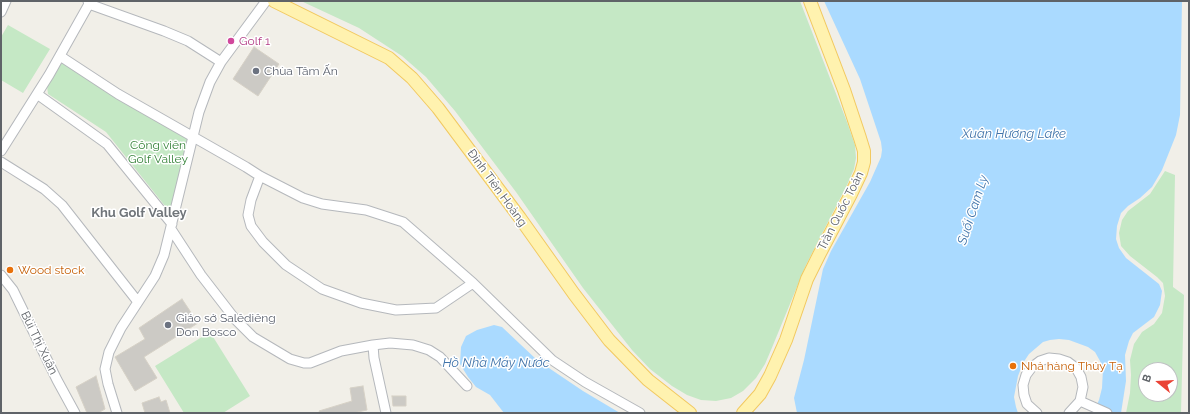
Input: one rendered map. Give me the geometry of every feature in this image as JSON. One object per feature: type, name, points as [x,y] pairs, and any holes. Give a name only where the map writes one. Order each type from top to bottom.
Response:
[{"type":"main road","name":"Đinh Tiên Hoàng","points":[[274,1],[389,58],[412,78],[438,108],[609,340],[648,380],[690,413]]},
{"type":"main road","name":"Trần Quốc Toản","points":[[743,413],[760,394],[770,376],[786,340],[808,279],[851,194],[861,173],[864,162],[864,151],[844,90],[810,1]]},
{"type":"street","points":[[1,12],[6,1]]},
{"type":"street","points":[[117,413],[105,369],[109,352],[121,328],[155,276],[164,255],[199,112],[210,82],[221,62],[266,1]]},
{"type":"street","points":[[1,151],[60,56],[89,2],[182,38],[221,62]]},
{"type":"street","points":[[60,56],[118,94],[260,176],[303,198],[322,204],[366,210],[403,222],[473,283],[552,360],[585,382],[640,413]]},
{"type":"street","points":[[36,94],[107,144],[171,227],[201,275],[235,319],[253,337],[290,359],[304,363],[310,363],[341,351],[373,345],[390,343],[413,345],[429,350],[440,357],[467,386]]},
{"type":"street","points":[[1,162],[44,189],[62,205],[138,302]]},
{"type":"street","points":[[260,176],[251,200],[248,215],[251,226],[263,242],[286,265],[322,289],[361,303],[396,310],[436,308],[473,283]]},
{"type":"street","name":"Bùi Thị Xuân","points":[[1,275],[13,290],[57,380],[75,413]]},
{"type":"street","points":[[373,345],[374,358],[386,413]]},
{"type":"street","points":[[1037,413],[1027,404],[1023,385],[1026,375],[1032,367],[1040,361],[1049,358],[1068,362],[1076,368],[1081,377],[1083,387],[1080,401],[1069,413]]},
{"type":"street","points":[[1080,401],[1107,413]]},
{"type":"green space","points":[[301,1],[800,1],[847,122],[855,145],[856,158],[854,169],[847,185],[806,265],[765,364],[756,378],[743,391],[731,398],[716,401],[701,400],[687,395],[672,386],[650,369],[632,350],[583,288],[516,192],[455,111],[426,77],[402,56],[359,28]]},
{"type":"green space","points":[[8,25],[50,49],[23,93],[1,80],[1,37]]},
{"type":"green space","name":"Công viên Golf Valley","points":[[66,63],[183,133],[189,140],[174,205],[169,207],[165,206],[106,132],[48,94],[47,86],[57,66]]},
{"type":"green space","points":[[1165,171],[1175,175],[1173,287],[1184,295],[1181,413],[1126,413],[1130,393],[1130,360],[1134,344],[1142,332],[1154,324],[1162,313],[1165,296],[1163,283],[1130,256],[1121,246],[1119,233],[1122,220],[1128,211],[1150,194]]},
{"type":"green space","points":[[210,332],[250,396],[223,413],[184,413],[155,366]]},
{"type":"water","name":"Xuân Hương Lake","points":[[824,1],[1182,1],[1180,115],[1176,135],[1162,170],[1152,187],[1121,213],[1117,226],[1116,239],[1119,248],[1126,258],[1159,284],[1162,291],[1160,305],[1154,317],[1133,333],[1129,341],[1125,355],[1126,381],[1121,413],[1093,413],[1099,400],[1102,388],[1103,369],[1100,361],[1095,352],[1088,347],[1069,340],[1059,339],[1043,342],[1029,354],[1023,363],[1018,376],[1014,397],[1018,413],[797,413],[794,398],[804,360],[823,269],[831,251],[870,182],[881,157],[882,150],[881,142],[860,79]]},
{"type":"water","name":"Hồ Nhà Máy Nước","points":[[494,325],[502,327],[537,360],[583,391],[620,413],[504,413],[490,395],[476,387],[460,364],[461,347],[466,336],[477,330]]},
{"type":"building","name":"Chùa Tâm Ấn","points":[[254,47],[279,64],[258,96],[233,79]]},
{"type":"building","points":[[182,299],[198,323],[144,357],[157,378],[135,391],[115,357],[145,339],[139,328]]},
{"type":"building","points":[[96,376],[105,409],[98,413],[87,413],[76,387]]},
{"type":"building","points":[[363,386],[367,410],[353,413],[320,413],[319,411],[352,401],[350,388]]},
{"type":"building","points":[[392,396],[406,396],[406,406],[393,406]]},
{"type":"building","points":[[159,397],[161,402],[166,400],[170,413],[145,413],[142,403]]},
{"type":"place","name":"Golf 1","points":[[231,41]]},
{"type":"place","name":"Chùa Tâm Ấn","points":[[256,71]]},
{"type":"place","name":"Wood stock","points":[[10,270]]},
{"type":"place","name":"Giáo sở Salêdiêng Don Bosco","points":[[168,325]]},
{"type":"place","name":"Nhà hàng Thủy Tạ","points":[[1013,366]]},
{"type":"district","name":"Khu Golf Valley","points":[[139,213]]},
{"type":"water label","name":"Suối Cam Ly","points":[[973,210]]}]
